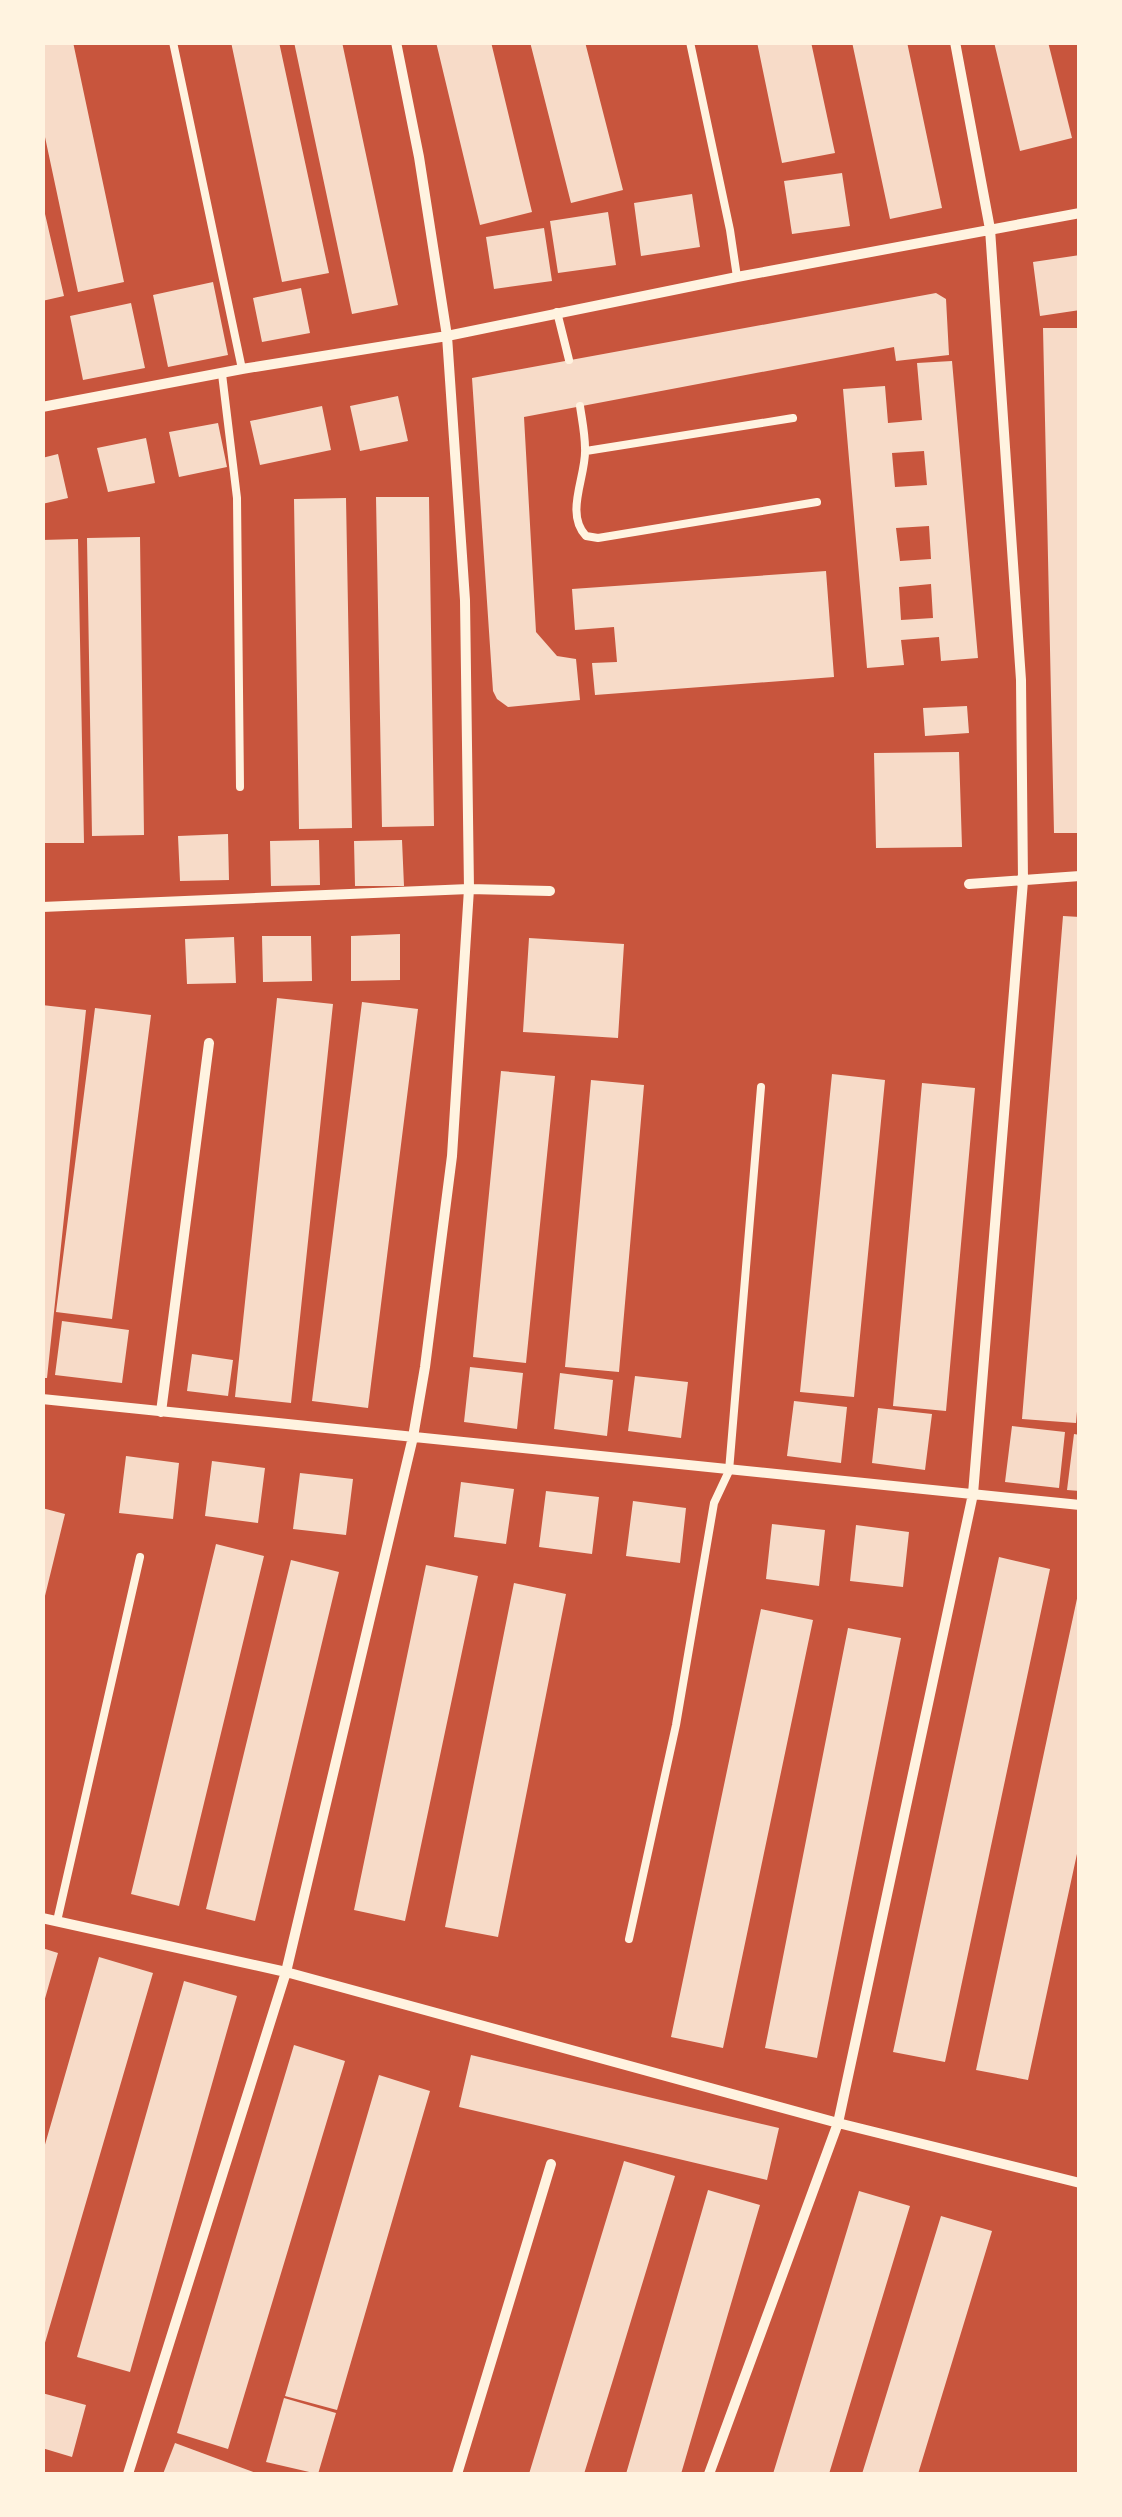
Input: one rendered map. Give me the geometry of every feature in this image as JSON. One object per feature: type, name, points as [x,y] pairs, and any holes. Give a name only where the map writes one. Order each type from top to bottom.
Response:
[{"type":"street","points":[[128,2474],[286,1972],[413,1437],[452,1156],[469,889],[465,600],[447,336],[419,156],[396,42]]},
{"type":"street","points":[[709,2474],[838,2123],[973,1494],[1023,881],[1021,680],[990,230],[955,42]]},
{"type":"street","points":[[42,406],[447,336],[1080,213]]},
{"type":"street","points":[[969,884],[1080,876]]},
{"type":"street","points":[[42,908],[469,889],[550,891]]},
{"type":"street","points":[[161,1412],[208,1042]]},
{"type":"street","points":[[42,1399],[1080,1505]]},
{"type":"street","points":[[42,1918],[286,1972],[838,2123],[1080,2183]]},
{"type":"street","points":[[457,2474],[551,2164]]},
{"type":"lane","points":[[173,42],[242,369]]},
{"type":"lane","points":[[690,42],[737,277]]},
{"type":"lane","points":[[557,312],[569,360]]},
{"type":"lane","points":[[222,374],[237,498],[240,787]]},
{"type":"lane","points":[[580,406],[586,452],[577,509],[582,534],[591,538],[816,502]]},
{"type":"lane","points":[[586,452],[793,418]]},
{"type":"lane","points":[[629,1939],[676,1725],[714,1503],[729,1471],[761,1087]]},
{"type":"lane","points":[[57,1921],[140,1557]]},
{"type":"building","points":[[42,42],[73,42],[124,282],[78,292],[42,123]]},
{"type":"building","points":[[231,42],[279,42],[329,273],[282,282]]},
{"type":"building","points":[[294,42],[342,42],[398,305],[352,314]]},
{"type":"building","points":[[436,42],[491,42],[532,212],[480,225]]},
{"type":"building","points":[[530,42],[585,42],[623,190],[571,203]]},
{"type":"building","points":[[757,42],[811,42],[835,153],[782,163]]},
{"type":"building","points":[[852,42],[907,42],[942,208],[890,219]]},
{"type":"building","points":[[994,42],[1048,42],[1072,138],[1020,151]]},
{"type":"building","points":[[842,173],[850,226],[792,234],[784,181]]},
{"type":"building","points":[[692,194],[700,247],[641,256],[634,203]]},
{"type":"building","points":[[42,201],[64,296],[42,301]]},
{"type":"building","points":[[608,212],[616,265],[558,273],[550,221]]},
{"type":"building","points":[[544,228],[552,281],[494,289],[486,237]]},
{"type":"building","points":[[1080,255],[1080,310],[1040,316],[1033,262]]},
{"type":"building","points":[[213,282],[228,355],[168,367],[153,295]]},
{"type":"building","points":[[301,288],[310,333],[262,342],[253,298]]},
{"type":"building","points":[[936,293],[946,299],[949,355],[896,361],[894,347],[524,417],[536,632],[557,656],[576,659],[580,700],[508,707],[497,699],[493,691],[472,378]]},
{"type":"building","points":[[131,303],[145,368],[83,380],[70,316]]},
{"type":"building","points":[[1043,328],[1080,328],[1080,833],[1054,833]]},
{"type":"building","points":[[952,361],[978,658],[941,661],[939,637],[901,640],[904,665],[867,668],[843,389],[885,386],[888,423],[922,420],[917,363]],"holes":[[[924,451],[927,485],[895,487],[892,453]],[[929,526],[931,559],[900,561],[896,528]],[[931,584],[933,618],[901,620],[899,587]]]},
{"type":"building","points":[[398,396],[408,441],[360,451],[350,406]]},
{"type":"building","points":[[322,406],[331,450],[260,465],[250,421]]},
{"type":"building","points":[[218,423],[227,467],[179,477],[169,432]]},
{"type":"building","points":[[146,438],[155,483],[108,492],[97,448]]},
{"type":"building","points":[[58,454],[68,498],[42,504],[42,458]]},
{"type":"building","points":[[376,497],[429,497],[434,826],[382,827]]},
{"type":"building","points":[[346,498],[352,828],[299,829],[294,499]]},
{"type":"building","points":[[140,537],[144,835],[92,836],[87,538]]},
{"type":"building","points":[[78,539],[84,843],[42,843],[42,540]]},
{"type":"building","points":[[826,571],[834,677],[595,695],[592,663],[617,662],[614,627],[575,630],[572,589]]},
{"type":"building","points":[[967,706],[969,733],[925,736],[923,708]]},
{"type":"building","points":[[959,752],[962,847],[876,848],[874,753]]},
{"type":"building","points":[[228,834],[229,880],[180,881],[178,836]]},
{"type":"building","points":[[319,840],[320,885],[271,886],[270,841]]},
{"type":"building","points":[[402,840],[404,886],[355,886],[354,841]]},
{"type":"building","points":[[1063,916],[1080,917],[1080,1377],[1076,1423],[1022,1419]]},
{"type":"building","points":[[400,934],[400,980],[351,981],[351,936]]},
{"type":"building","points":[[262,936],[311,936],[312,981],[263,982]]},
{"type":"building","points":[[234,937],[236,983],[187,984],[185,939]]},
{"type":"building","points":[[529,938],[624,944],[618,1038],[523,1032]]},
{"type":"building","points":[[277,998],[333,1004],[291,1403],[235,1397]]},
{"type":"building","points":[[362,1002],[418,1009],[368,1408],[312,1401]]},
{"type":"building","points":[[42,1005],[86,1010],[47,1378],[42,1378]]},
{"type":"building","points":[[95,1008],[151,1015],[112,1319],[56,1312]]},
{"type":"building","points":[[501,1071],[555,1076],[526,1363],[473,1357]]},
{"type":"building","points":[[832,1074],[885,1080],[854,1397],[800,1392]]},
{"type":"building","points":[[591,1080],[644,1085],[619,1372],[565,1367]]},
{"type":"building","points":[[922,1083],[975,1088],[946,1411],[893,1406]]},
{"type":"building","points":[[62,1321],[129,1330],[122,1383],[55,1375]]},
{"type":"building","points":[[192,1354],[233,1360],[228,1396],[187,1391]]},
{"type":"building","points":[[470,1367],[523,1373],[517,1429],[464,1422]]},
{"type":"building","points":[[560,1373],[613,1380],[607,1436],[554,1429]]},
{"type":"building","points":[[635,1376],[688,1382],[681,1438],[628,1431]]},
{"type":"building","points":[[794,1401],[847,1407],[841,1463],[787,1456]]},
{"type":"building","points":[[878,1408],[932,1414],[925,1470],[872,1463]]},
{"type":"building","points":[[1012,1426],[1065,1432],[1059,1488],[1005,1482]]},
{"type":"building","points":[[1074,1434],[1080,1435],[1080,1491],[1067,1490]]},
{"type":"building","points":[[126,1456],[179,1463],[173,1519],[119,1513]]},
{"type":"building","points":[[212,1461],[265,1468],[258,1523],[205,1516]]},
{"type":"building","points":[[300,1473],[353,1479],[346,1535],[293,1529]]},
{"type":"building","points":[[461,1482],[514,1489],[506,1544],[454,1537]]},
{"type":"building","points":[[546,1491],[599,1497],[592,1554],[539,1547]]},
{"type":"building","points":[[633,1501],[686,1508],[680,1563],[626,1556]]},
{"type":"building","points":[[42,1508],[65,1514],[44,1600],[42,1600]]},
{"type":"building","points":[[772,1524],[825,1530],[819,1586],[766,1579]]},
{"type":"building","points":[[856,1525],[909,1532],[903,1587],[850,1581]]},
{"type":"building","points":[[216,1544],[264,1556],[179,1906],[131,1894]]},
{"type":"building","points":[[999,1557],[1050,1569],[945,2062],[893,2052]]},
{"type":"building","points":[[291,1560],[339,1572],[255,1921],[206,1909]]},
{"type":"building","points":[[426,1565],[478,1576],[405,1921],[354,1910]]},
{"type":"building","points":[[514,1583],[566,1594],[498,1937],[445,1927]]},
{"type":"building","points":[[1078,1594],[1080,1840],[1028,2080],[976,2070]]},
{"type":"building","points":[[761,1609],[813,1620],[723,2048],[671,2037]]},
{"type":"building","points":[[848,1628],[901,1638],[817,2058],[765,2048]]},
{"type":"building","points":[[42,1948],[58,1953],[44,2002],[42,2001]]},
{"type":"building","points":[[99,1957],[153,1973],[42,2353],[42,2155]]},
{"type":"building","points":[[184,1981],[237,1996],[130,2372],[77,2357]]},
{"type":"building","points":[[294,2045],[345,2061],[228,2449],[177,2433]]},
{"type":"building","points":[[471,2055],[779,2128],[767,2180],[459,2107]]},
{"type":"building","points":[[379,2075],[430,2091],[337,2410],[285,2396]]},
{"type":"building","points":[[624,2161],[675,2176],[584,2474],[529,2474]]},
{"type":"building","points":[[708,2190],[760,2205],[681,2474],[626,2474]]},
{"type":"building","points":[[859,2191],[910,2206],[829,2474],[773,2474]]},
{"type":"building","points":[[941,2216],[992,2231],[918,2474],[862,2474]]},
{"type":"building","points":[[42,2393],[86,2405],[72,2457],[42,2448]]},
{"type":"building","points":[[284,2398],[336,2413],[318,2474],[266,2462]]},
{"type":"building","points":[[175,2443],[259,2474],[163,2474]]}]
